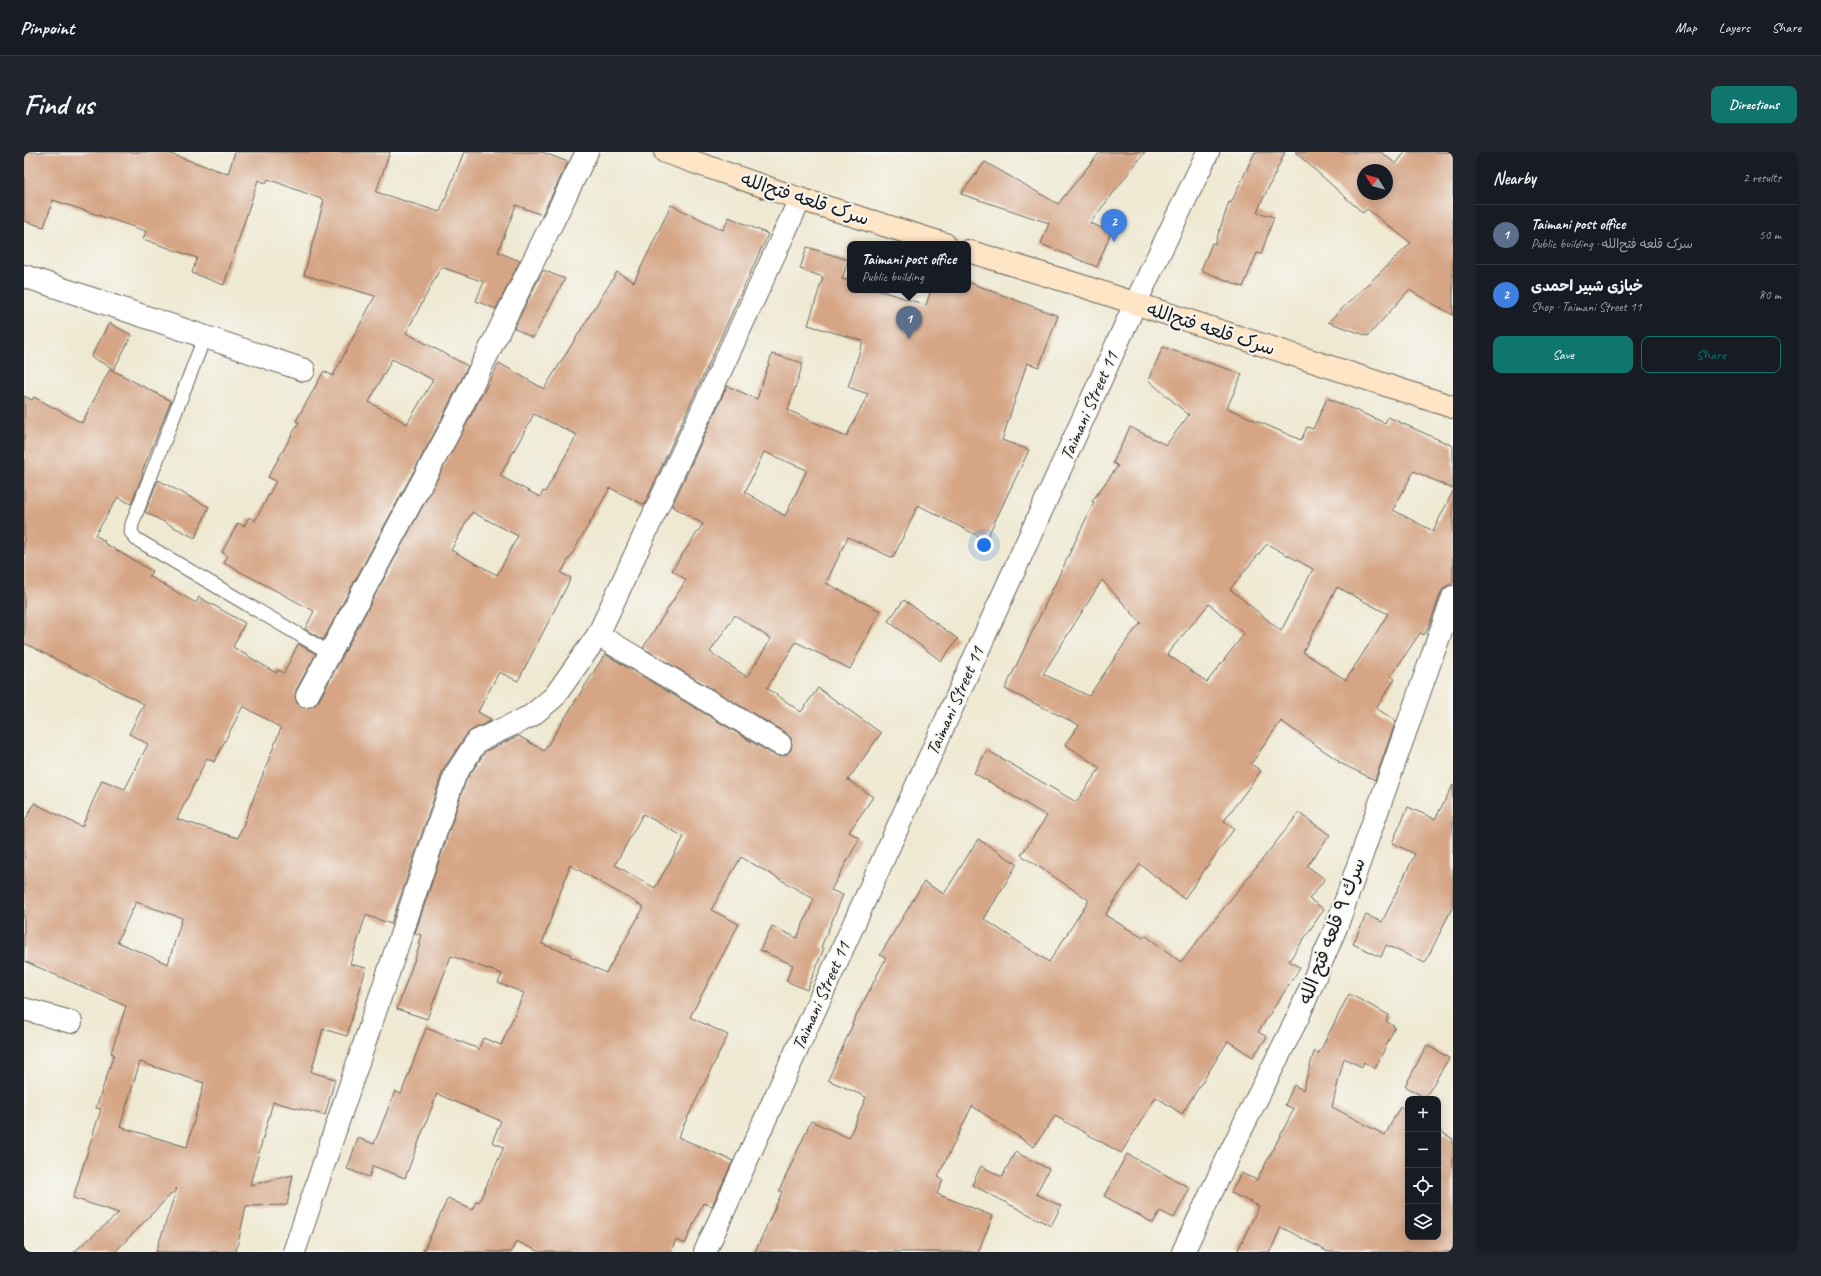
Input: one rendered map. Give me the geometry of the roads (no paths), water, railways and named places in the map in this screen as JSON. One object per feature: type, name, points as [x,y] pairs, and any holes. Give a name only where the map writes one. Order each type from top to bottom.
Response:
[{"type":"main road","name":"سرک قلعه فتح‌الله","points":[[665,152],[800,200],[935,241]]},
{"type":"main road","name":"سرک قلعه فتح‌الله","points":[[971,252],[1453,407]]},
{"type":"street","points":[[307,696],[451,428],[587,152]]},
{"type":"street","name":"Taimani Street 11","points":[[705,1252],[1135,304],[1208,152]]},
{"type":"street","points":[[294,1252],[455,775],[477,741],[531,716],[554,697],[598,636],[800,200]]},
{"type":"street","points":[[24,276],[304,370]]},
{"type":"street","name":"سرك ٩ قلعه فتح الله","points":[[1183,1252],[1318,973],[1337,925],[1453,597]]},
{"type":"street","points":[[598,636],[780,744]]},
{"type":"street","points":[[24,1009],[71,1022]]},
{"type":"lane","points":[[205,336],[132,524],[131,532],[136,539],[330,653]]},
{"type":"place","name":"خبازی شبیر احمدی","points":[[1114,242]]},
{"type":"place","name":"Taimani post office","points":[[909,339]]}]
